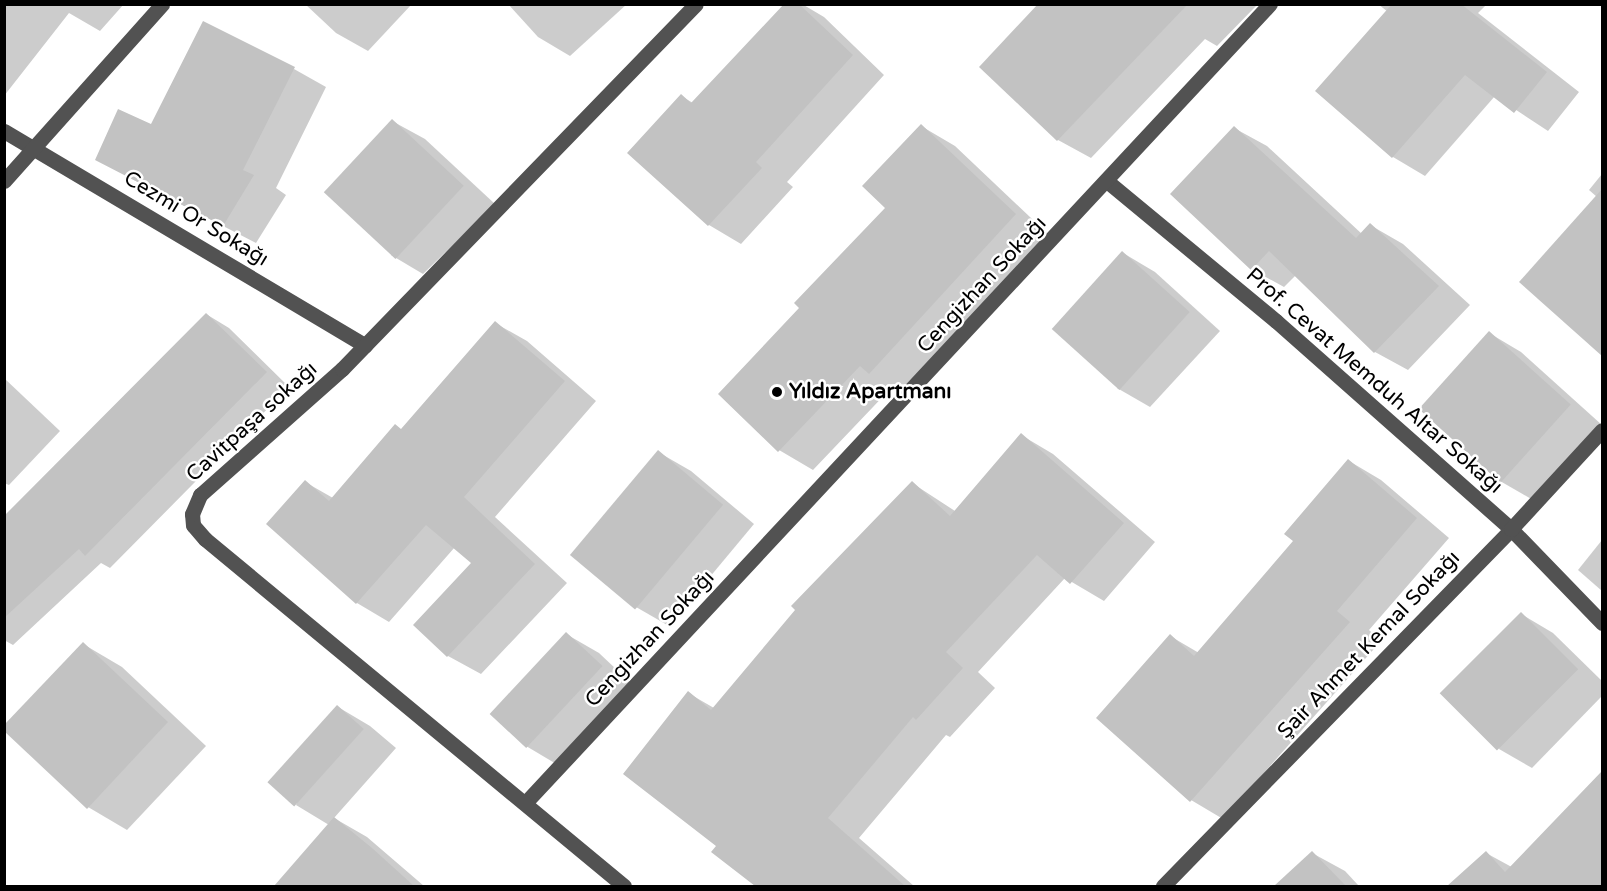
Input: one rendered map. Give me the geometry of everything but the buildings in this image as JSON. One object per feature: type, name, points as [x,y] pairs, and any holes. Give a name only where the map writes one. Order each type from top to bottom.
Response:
[{"type":"street","points":[[4,181],[162,4]]},
{"type":"street","name":"Cavitpaşa sokağı","points":[[624,886],[526,802],[205,538],[193,525],[192,510],[200,495],[365,345],[696,4]]},
{"type":"street","name":"Cengizhan Sokağı","points":[[526,802],[1107,182],[1270,4]]},
{"type":"street","name":"Cezmi Or Sokağı","points":[[4,131],[35,147],[365,345]]},
{"type":"street","name":"Prof. Cevat Memduh Altar Sokağı","points":[[1107,182],[1276,321],[1512,529],[1602,624]]},
{"type":"street","name":"Şair Ahmet Kemal Sokağı","points":[[1163,886],[1512,529],[1602,430]]},
{"type":"place","name":"Yıldız Apartmanı","points":[[777,392]]}]
